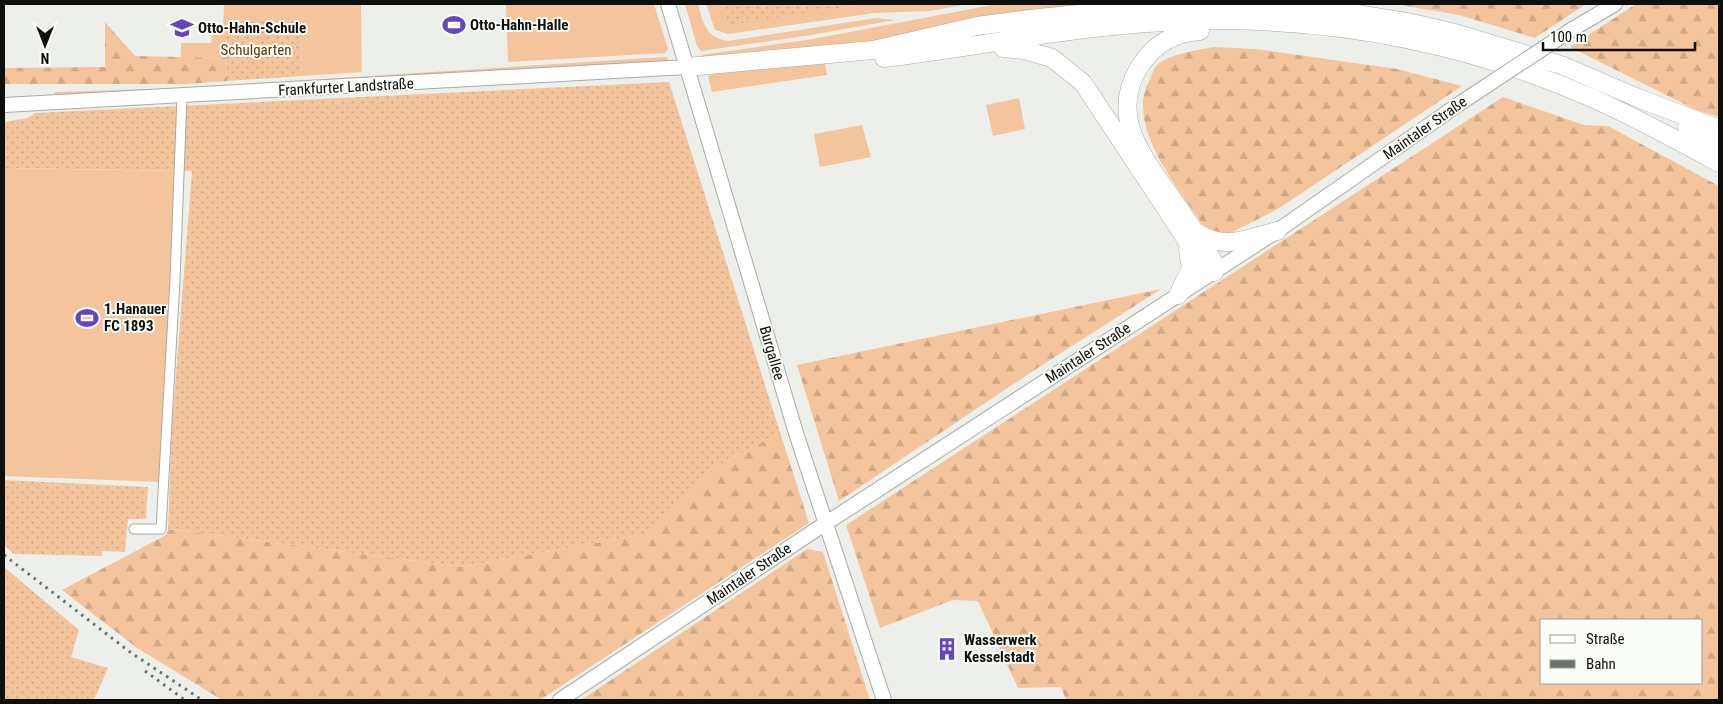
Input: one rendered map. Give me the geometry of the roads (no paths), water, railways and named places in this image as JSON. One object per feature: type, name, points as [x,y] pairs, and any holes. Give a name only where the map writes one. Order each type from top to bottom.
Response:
[{"type":"highway","points":[[687,67],[873,50],[954,31],[1030,19],[1146,7],[1254,4],[1338,11],[1412,23],[1455,33],[1561,65],[1638,98],[1719,129]]},
{"type":"highway","points":[[782,57],[871,59],[946,51],[1056,33],[1148,23],[1228,20],[1289,22],[1390,34],[1475,55],[1590,97],[1640,120],[1719,162]]},
{"type":"highway","points":[[1178,295],[1191,268],[1191,235],[1144,159],[1131,134],[1127,104],[1132,81],[1148,54],[1170,37],[1182,32],[1289,22]]},
{"type":"highway","points":[[946,51],[1014,48],[1052,58],[1062,65],[1083,83],[1191,235],[1210,254],[1214,263],[1214,272]]},
{"type":"highway","points":[[1638,98],[1719,148]]},
{"type":"highway","points":[[1191,235],[1222,243],[1235,242],[1277,231]]},
{"type":"main road","name":"Burgallee","points":[[668,4],[782,388],[884,700]]},
{"type":"main road","name":"Maintaler Straße","points":[[560,700],[826,523],[1277,231],[1462,102],[1571,30],[1615,4]]},
{"type":"main road","name":"Frankfurter Landstraße","points":[[4,105],[687,67]]},
{"type":"street","points":[[134,528],[161,529],[175,280],[182,96]]},
{"type":"railway","points":[[4,555],[130,652],[202,700]]},
{"type":"railway","points":[[145,671],[185,700]]},
{"type":"place","name":"Otto-Hahn-Halle","points":[[454,25]]},
{"type":"place","name":"Otto-Hahn-Schule","points":[[182,28]]},
{"type":"place","name":"1.Hanauer FC 1893","points":[[87,318]]},
{"type":"place","name":"Wasserwerk Kesselstadt","points":[[947,649]]},
{"type":"park label","name":"Schulgarten","points":[[256,50]]}]
